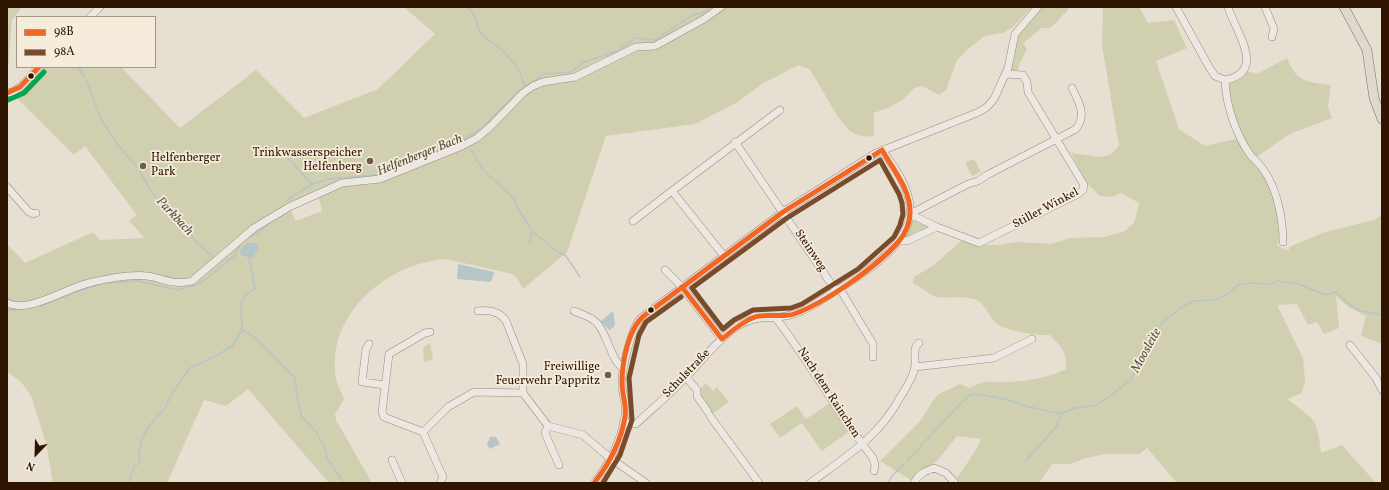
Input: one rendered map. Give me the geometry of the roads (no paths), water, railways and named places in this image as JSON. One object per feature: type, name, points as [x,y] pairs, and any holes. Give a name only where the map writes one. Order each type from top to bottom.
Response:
[{"type":"main road","points":[[1344,7],[1367,50],[1374,98],[1382,119]]},
{"type":"street","points":[[91,16],[100,7]]},
{"type":"street","points":[[9,303],[18,307],[31,304],[89,283],[136,276],[148,276],[183,284],[192,281],[254,228],[289,206],[342,183],[380,179],[462,146],[477,138],[491,126],[523,93],[533,86],[543,82],[575,77],[636,47],[655,46],[704,19],[721,7]]},
{"type":"street","points":[[594,483],[610,458],[623,423],[625,409],[622,384],[624,368],[634,330],[639,320],[783,212],[882,150],[984,109],[994,99],[1011,62],[1015,34],[1038,7]]},
{"type":"street","points":[[1176,7],[1215,76],[1225,80],[1236,76],[1244,69],[1248,60],[1247,51],[1235,27],[1228,7]]},
{"type":"street","points":[[1265,7],[1274,29],[1272,37]]},
{"type":"street","points":[[7,93],[12,93],[38,68]]},
{"type":"street","points":[[1006,74],[1022,75],[1027,82],[1028,92],[1057,140]]},
{"type":"street","points":[[1225,80],[1228,106],[1241,139],[1249,154],[1263,169],[1273,190],[1283,228],[1283,242]]},
{"type":"street","points":[[910,214],[968,184],[975,177],[986,175],[1076,129],[1082,118],[1081,107],[1072,88]]},
{"type":"street","points":[[633,221],[735,142],[780,110]]},
{"type":"street","points":[[1049,143],[1048,138],[1051,132]]},
{"type":"street","name":"Stiller Winkel","points":[[937,227],[978,243],[1078,194],[1083,190],[1084,185],[1057,140]]},
{"type":"street","name":"Steinweg","points":[[735,142],[838,290]]},
{"type":"street","name":"Schulstraße","points":[[623,423],[636,424],[686,377],[722,339],[750,320],[761,317],[792,315],[804,310],[862,275],[899,241],[907,228],[910,214],[906,191],[882,150]]},
{"type":"street","points":[[7,187],[10,195],[28,212],[32,214],[36,213]]},
{"type":"street","points":[[672,192],[724,256]]},
{"type":"street","points":[[910,214],[937,227]]},
{"type":"street","points":[[899,241],[907,241],[937,227]]},
{"type":"street","points":[[665,270],[682,287],[722,339]]},
{"type":"street","points":[[838,290],[873,344],[873,357]]},
{"type":"street","points":[[478,311],[486,310],[502,315],[506,321],[523,364],[523,393],[548,426],[583,435],[610,458],[646,483]]},
{"type":"street","points":[[574,311],[595,321],[600,326],[616,360],[624,368]]},
{"type":"street","name":"Nach dem Rainchen","points":[[775,317],[798,347],[811,369],[874,461],[874,471]]},
{"type":"street","points":[[430,332],[425,333],[391,351],[389,354],[382,412],[384,417],[423,432],[443,477],[440,483]]},
{"type":"street","points":[[915,367],[994,358],[1032,339]]},
{"type":"street","points":[[810,483],[863,445],[887,418],[901,396],[915,367],[914,349],[919,342]]},
{"type":"street","points":[[369,344],[366,349],[362,382],[385,385]]},
{"type":"street","points":[[1350,345],[1375,376],[1382,390]]},
{"type":"street","points":[[686,377],[697,390],[697,396],[758,483]]},
{"type":"street","points":[[423,432],[448,407],[474,392],[523,393]]},
{"type":"street","points":[[548,426],[545,434],[559,465]]},
{"type":"street","points":[[392,460],[402,483]]},
{"type":"street","points":[[914,483],[916,478],[924,471],[934,468],[946,473],[955,483]]},
{"type":"waterway","points":[[468,7],[473,13],[482,35],[502,50],[510,59],[520,74],[525,86]]},
{"type":"waterway","name":"Helfenberger Bach","points":[[287,200],[312,184],[329,179],[375,175],[395,169],[413,159],[451,146],[481,129],[519,91],[544,74],[571,72],[584,62],[618,51],[635,38],[655,40],[691,16],[706,11],[710,7]]},
{"type":"waterway","points":[[79,68],[84,76]]},
{"type":"waterway","name":"Parkbach","points":[[87,81],[100,117],[117,144],[137,167]]},
{"type":"waterway","points":[[471,149],[482,169],[514,199],[532,231],[555,250],[566,256],[580,277]]},
{"type":"waterway","points":[[283,153],[312,184]]},
{"type":"waterway","name":"Parkbach","points":[[140,172],[152,193],[167,210],[178,217],[197,243],[213,257]]},
{"type":"waterway","name":"Helfenberger Bach","points":[[248,238],[263,229],[269,223]]},
{"type":"waterway","points":[[529,242],[532,231]]},
{"type":"waterway","name":"Helfenberger Bach","points":[[105,283],[138,281],[178,290],[196,285],[205,280],[234,256],[242,242]]},
{"type":"waterway","points":[[129,483],[134,467],[140,462],[139,452],[142,439],[147,428],[164,410],[173,392],[190,368],[216,356],[232,346],[242,330],[242,299],[255,288],[249,257]]},
{"type":"waterway","name":"Moosleite","points":[[907,461],[971,394],[985,395],[1012,401],[1021,405],[1062,413],[1075,408],[1097,405],[1130,381],[1162,323],[1182,307],[1193,301],[1215,300],[1227,294],[1238,285],[1253,283],[1269,284],[1278,281],[1299,284],[1325,295],[1336,292],[1350,305],[1361,311],[1382,315]]},
{"type":"waterway","name":"Helfenberger Bach","points":[[39,304],[41,306],[72,293],[101,284]]},
{"type":"waterway","points":[[7,298],[18,303]]},
{"type":"waterway","name":"Helfenberger Bach","points":[[7,310],[15,310],[16,308]]},
{"type":"waterway","points":[[242,330],[255,337],[295,378],[298,403],[302,417],[317,433],[325,448],[327,458],[344,483]]},
{"type":"waterway","points":[[1025,462],[1056,427],[1062,413]]},
{"type":"waterway","name":"Moosleite","points":[[888,483],[892,476],[904,464]]},
{"type":"place","name":"Trinkwasserspeicher Helfenberg","points":[[370,161]]},
{"type":"place","name":"Helfenberger Park","points":[[143,166]]},
{"type":"place","name":"Freiwillige Feuerwehr Pappritz","points":[[608,375]]}]
